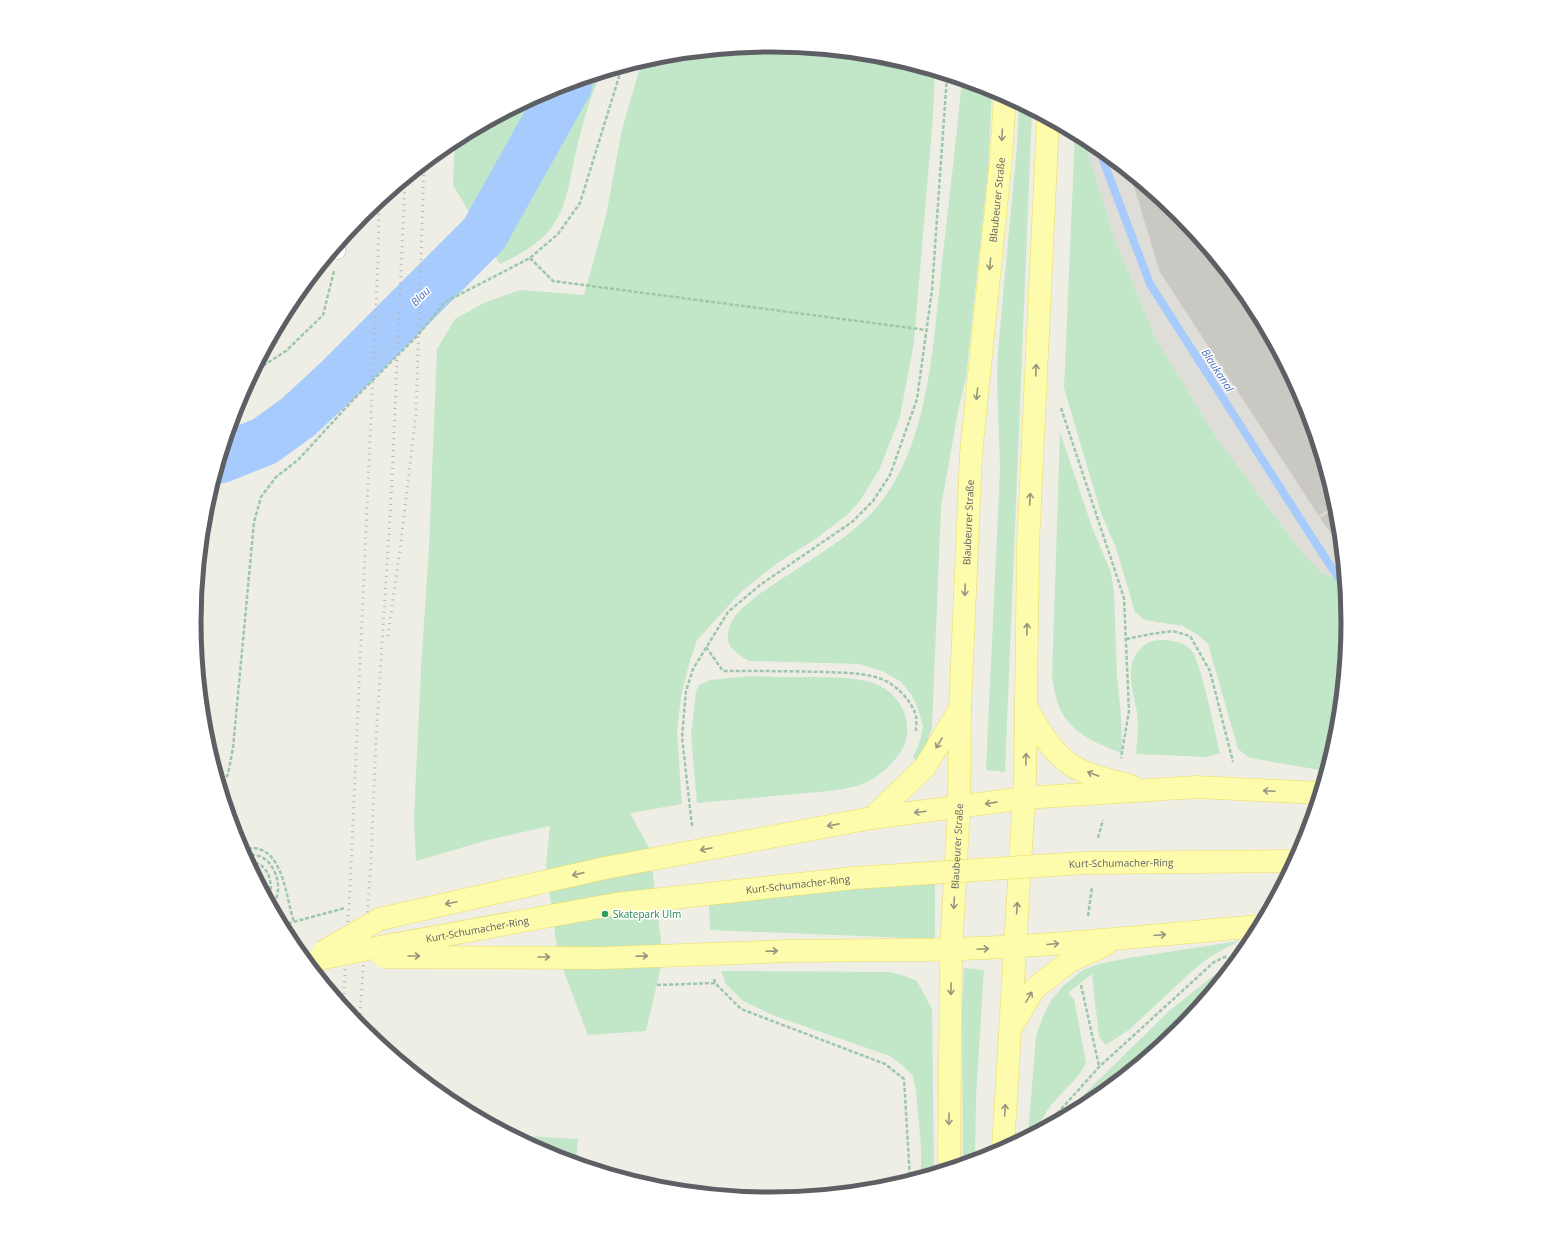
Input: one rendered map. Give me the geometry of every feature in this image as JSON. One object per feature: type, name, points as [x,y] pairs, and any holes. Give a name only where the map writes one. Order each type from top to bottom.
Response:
[{"type":"main road","name":"Blaubeurer Straße","points":[[949,1164],[951,950],[959,808],[960,709],[971,454],[1001,158],[1005,102]]},
{"type":"main road","points":[[1003,1142],[1024,798],[1028,546],[1048,124]]},
{"type":"main road","points":[[1026,707],[1046,740],[1065,761],[1094,775],[1144,790]]},
{"type":"main road","points":[[872,818],[925,767],[960,709]]},
{"type":"main road","points":[[312,960],[380,919],[605,868],[872,818],[959,808],[1024,798],[1197,787],[1315,794]]},
{"type":"main road","name":"Kurt-Schumacher-Ring","points":[[313,961],[366,949],[616,904],[854,878],[1083,863],[1288,861]]},
{"type":"main road","points":[[313,961],[395,956],[603,958],[789,950],[951,950],[1014,947],[1253,927]]},
{"type":"main road","points":[[1010,1030],[1034,989],[1070,961],[1121,938]]},
{"type":"path","points":[[224,782],[228,774],[233,748],[254,522],[261,497],[276,477],[298,460],[352,401],[418,336],[445,302],[530,258],[558,234],[580,204],[621,72]]},
{"type":"path","points":[[916,733],[916,716],[909,701],[897,689],[885,681],[869,675],[850,673],[723,671],[706,647],[728,612],[760,585],[852,522],[873,501],[890,475],[917,399],[932,290],[947,80]]},
{"type":"path","points":[[262,366],[286,351],[323,315],[337,252]]},
{"type":"path","points":[[530,258],[553,281],[926,330]]},
{"type":"path","points":[[1060,403],[1124,598],[1129,711],[1121,760]]},
{"type":"path","points":[[1126,639],[1151,634],[1173,632],[1190,636],[1210,671],[1233,762]]},
{"type":"path","points":[[1096,843],[1103,820]]},
{"type":"path","points":[[248,849],[254,848],[265,852],[273,858],[280,868],[294,922]]},
{"type":"path","points":[[251,855],[256,855],[268,862],[276,874],[278,890],[275,903]]},
{"type":"path","points":[[255,863],[264,868],[270,876],[272,888],[270,893]]},
{"type":"path","points":[[1088,917],[1093,882]]},
{"type":"path","points":[[1054,1117],[1100,1067],[1214,962],[1228,955]]},
{"type":"path","points":[[1080,980],[1100,1067]]},
{"type":"path","points":[[657,985],[715,984]]},
{"type":"shaded area","points":[[1087,147],[1147,193],[1200,246],[1245,305],[1265,337],[1298,404],[1322,474],[1330,511],[1339,578],[1323,574],[1300,550],[1216,437],[1156,339],[1113,235]]},
{"type":"green space","points":[[734,53],[808,53],[882,63],[935,76],[933,116],[914,342],[900,417],[880,468],[860,501],[848,514],[817,538],[776,564],[742,591],[697,640],[681,696],[677,732],[682,804],[630,813],[650,850],[663,958],[646,1031],[588,1035],[558,956],[546,865],[550,826],[488,840],[416,861],[414,818],[421,668],[429,548],[437,349],[455,319],[484,303],[520,290],[584,295],[606,216],[622,129],[640,67],[660,63]]},
{"type":"green space","points":[[599,79],[586,113],[565,202],[552,227],[535,244],[500,264],[453,185],[455,148],[486,128],[519,111],[553,95]]},
{"type":"green space","points":[[962,85],[992,96],[988,171],[966,378],[958,411],[941,507],[932,727],[927,742],[916,762],[913,757],[920,741],[923,726],[918,709],[911,694],[900,681],[884,672],[860,664],[749,661],[731,648],[728,641],[728,636],[729,628],[737,613],[758,595],[822,553],[860,524],[880,504],[899,473],[911,445],[920,416],[927,385],[936,322]]},
{"type":"green space","points":[[1019,109],[1032,116],[1005,772],[986,770],[1000,470],[997,378],[998,350],[1017,145]]},
{"type":"green space","points":[[1075,140],[1087,147],[1113,235],[1156,339],[1216,437],[1300,550],[1323,574],[1339,578],[1341,622],[1340,659],[1330,733],[1322,770],[1250,758],[1238,749],[1208,644],[1198,635],[1183,626],[1145,620],[1135,612],[1116,548],[1101,513],[1064,388]]},
{"type":"green space","points":[[1060,432],[1092,527],[1111,573],[1114,592],[1117,678],[1121,715],[1122,753],[1095,742],[1078,732],[1071,725],[1060,709],[1052,678]]},
{"type":"green space","points":[[1166,640],[1184,645],[1194,654],[1203,680],[1220,753],[1207,757],[1136,754],[1138,723],[1131,675],[1134,657],[1140,649],[1148,643]]},
{"type":"green space","points":[[750,676],[835,677],[873,683],[884,688],[901,706],[907,727],[906,742],[898,756],[879,775],[857,786],[822,792],[697,803],[691,735],[696,691],[699,685],[710,680]]},
{"type":"green space","points":[[935,880],[935,939],[710,930],[709,903]]},
{"type":"green space","points":[[1239,941],[1211,956],[1191,972],[1130,1029],[1106,1045],[1099,1037],[1092,974],[1068,993],[1074,999],[1086,1063],[1078,1076],[1051,1105],[1039,1125],[1028,1130],[1036,1036],[1050,1002],[1063,986],[1083,970],[1099,964]]},
{"type":"green space","points":[[1224,967],[1200,998],[1147,1051],[1118,1074],[1073,1106],[1168,1012]]},
{"type":"green space","points":[[964,968],[984,970],[976,1097],[975,1154],[963,1159],[962,1008]]},
{"type":"green space","points":[[721,971],[888,972],[902,975],[917,981],[932,1009],[934,1168],[921,1172],[921,1146],[916,1090],[913,1076],[902,1065],[890,1056],[775,1016],[743,1001],[726,984]]},
{"type":"green space","points":[[525,1136],[578,1139],[576,1158]]},
{"type":"building","points":[[1133,182],[1147,193],[1200,246],[1240,298],[1239,299],[1270,347],[1298,404],[1322,474],[1330,509],[1319,516],[1160,272]]},
{"type":"building","points":[[1330,511],[1334,538],[1320,518]]},
{"type":"waterway","name":"Blau","points":[[225,457],[265,441],[298,417],[338,380],[484,234],[564,91]]},
{"type":"waterway","name":"Blaukanal","points":[[1103,159],[1150,284],[1339,579]]},
{"type":"railway","points":[[388,636],[416,413],[424,170]]},
{"type":"railway","points":[[360,1016],[371,862],[376,740],[391,500],[405,185]]},
{"type":"railway","points":[[343,999],[350,889],[378,259],[379,209]]},
{"type":"place","name":"Skatepark Ulm","points":[[605,914]]}]
